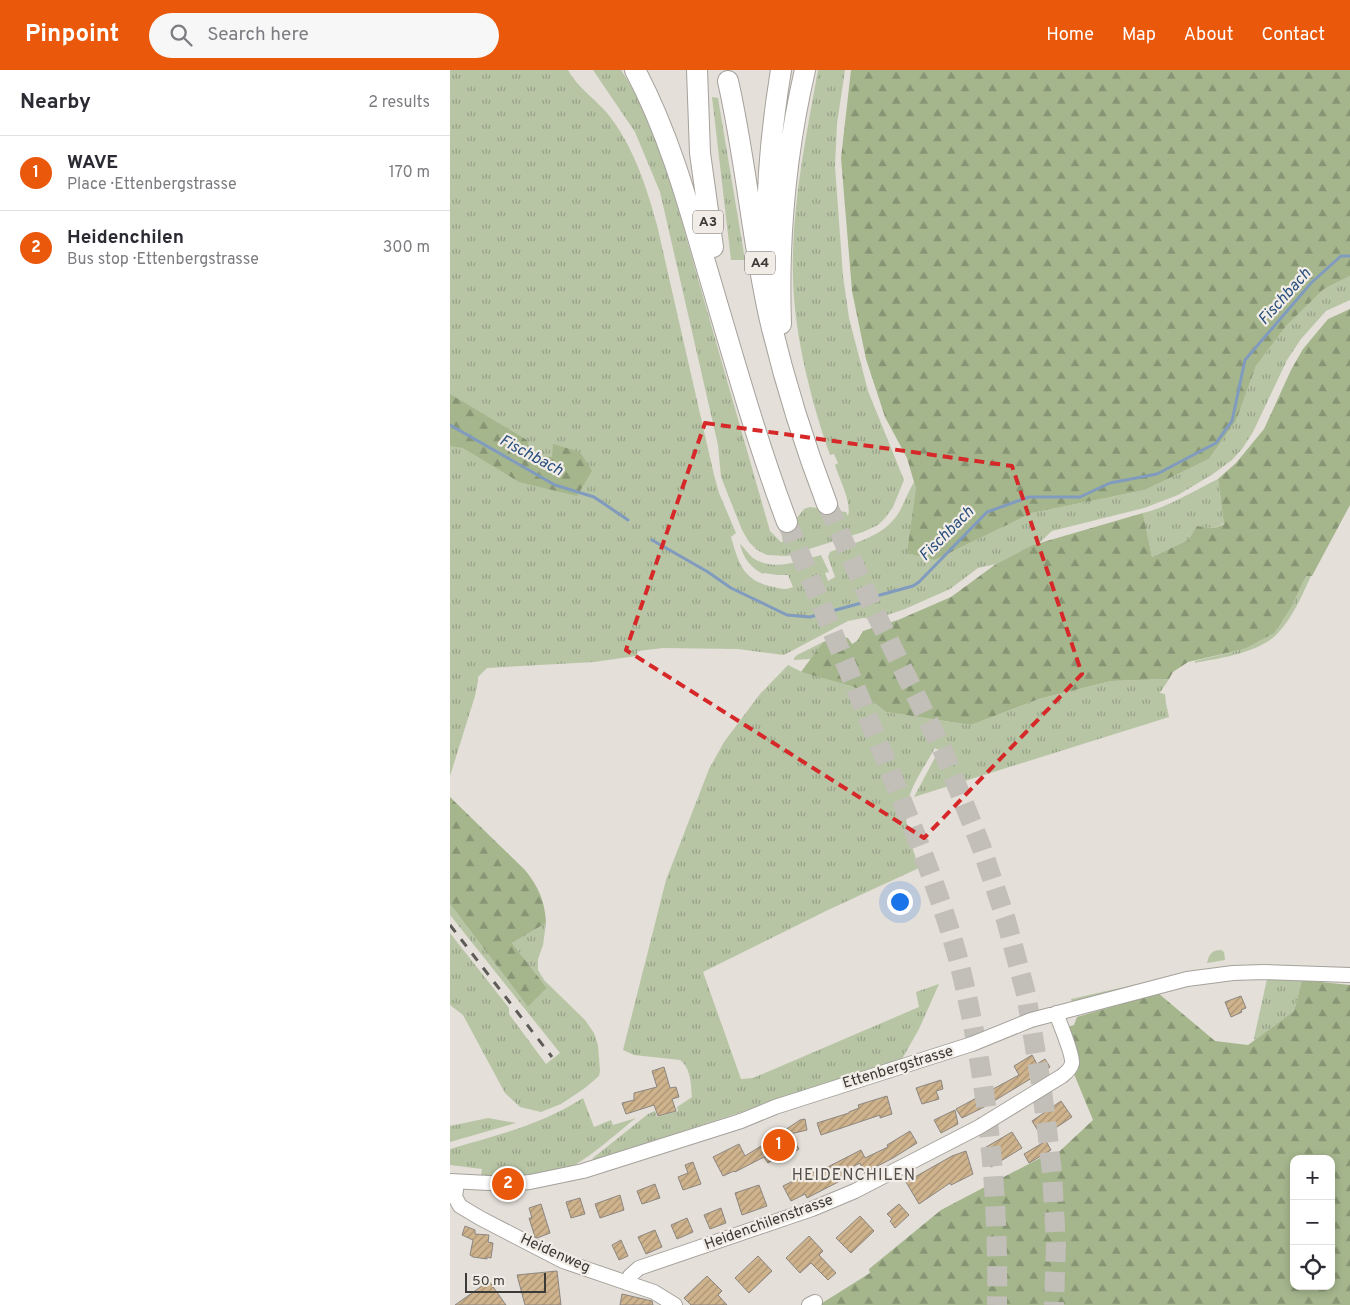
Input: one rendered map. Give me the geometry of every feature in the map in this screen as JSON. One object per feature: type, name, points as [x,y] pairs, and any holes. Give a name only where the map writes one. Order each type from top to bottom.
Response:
[{"type":"highway","name":"A3","points":[[635,70],[656,111],[673,156],[738,373],[767,466],[787,522]]},
{"type":"highway","name":"A3","points":[[697,70],[699,144],[708,218],[738,373]]},
{"type":"highway","points":[[781,70],[772,144],[768,202],[767,246],[770,319],[802,435],[827,504]]},
{"type":"highway","points":[[783,368],[780,282],[781,242],[791,150],[806,70]]},
{"type":"highway","name":"A4","points":[[728,81],[770,319]]},
{"type":"street","name":"Ettenbergstrasse","points":[[454,1182],[508,1184],[530,1182],[583,1171],[741,1121],[775,1106],[972,1044],[1031,1020],[1178,982],[1221,974],[1264,972],[1350,975]]},
{"type":"street","name":"Heidenchilenstrasse","points":[[627,1283],[630,1276],[640,1268],[812,1209],[855,1191],[960,1137],[1021,1102],[1062,1076],[1072,1064],[1056,1013]]},
{"type":"street","name":"Heidenweg","points":[[454,1182],[455,1197],[460,1206],[480,1218],[563,1261],[654,1292],[675,1305]]},
{"type":"highlighted area","points":[[705,423],[1012,466],[1082,674],[924,838],[626,650]]},
{"type":"green space","points":[[450,70],[568,70],[576,82],[607,113],[616,125],[638,166],[657,225],[714,475],[719,493],[736,533],[731,537],[737,555],[749,576],[777,588],[786,589],[793,587],[788,575],[763,574],[759,572],[745,558],[740,544],[753,558],[769,564],[787,564],[821,555],[829,572],[825,573],[828,581],[835,577],[828,557],[830,552],[876,534],[892,522],[914,482],[935,560],[1032,513],[1145,490],[1209,459],[1236,421],[1256,366],[1287,325],[1324,289],[1350,276],[1350,300],[1326,311],[1301,339],[1287,360],[1253,432],[1242,449],[1232,460],[1213,474],[1178,495],[1144,508],[1052,531],[1039,543],[996,564],[978,568],[950,589],[905,609],[875,619],[863,618],[848,621],[784,655],[738,649],[663,648],[638,651],[636,656],[594,662],[487,668],[478,677],[475,696],[450,776]]},
{"type":"green space","points":[[593,70],[621,70],[635,94],[658,144],[770,531],[783,542],[782,537],[804,509],[810,507],[846,512],[848,516],[849,510],[847,497],[835,465],[838,463],[834,454],[830,455],[810,390],[800,344],[793,277],[794,225],[797,199],[818,70],[845,70],[837,124],[835,166],[843,276],[849,318],[868,391],[904,480],[893,507],[878,525],[863,532],[787,556],[767,555],[757,550],[749,542],[742,530],[721,477],[718,445],[660,192],[635,132]]},
{"type":"green space","points":[[851,70],[1350,70],[1350,276],[1324,289],[1287,325],[1256,366],[1236,421],[1209,459],[1145,490],[1032,513],[935,560],[907,553],[916,489],[907,458],[885,417],[866,359],[852,291],[841,158]]},
{"type":"green space","points":[[712,97],[718,98],[745,260],[731,260]]},
{"type":"green space","points":[[1350,309],[1350,505],[1312,576],[1306,576],[1292,606],[1274,633],[1244,649],[1188,662],[1173,672],[1169,679],[1111,681],[1039,699],[971,725],[886,712],[854,687],[801,672],[823,642],[842,637],[848,638],[852,644],[857,641],[863,631],[898,620],[951,597],[996,564],[1033,545],[1143,513],[1152,557],[1188,540],[1197,526],[1215,528],[1224,524],[1218,479],[1236,463],[1264,429],[1291,370],[1303,349],[1328,319]]},
{"type":"green space","points":[[450,394],[527,440],[532,455],[552,457],[553,444],[580,452],[592,471],[577,496],[519,482],[463,448],[450,446]]},
{"type":"green space","points":[[1218,479],[1224,523],[1215,528],[1197,526],[1188,540],[1152,557],[1143,513],[1172,502]]},
{"type":"green space","points":[[1306,576],[1311,576],[1293,613],[1278,633],[1270,640],[1239,654],[1195,663],[1195,661],[1244,649],[1292,606]]},
{"type":"green space","points":[[823,642],[811,659],[794,660],[797,655]]},
{"type":"green space","points":[[788,665],[802,672],[854,687],[886,712],[971,725],[1039,699],[1111,681],[1169,679],[1160,693],[1165,694],[1169,717],[914,797],[939,750],[935,748],[916,780],[907,806],[907,828],[919,868],[828,910],[703,972],[741,1079],[753,1078],[919,1007],[916,992],[939,984],[919,1029],[902,1059],[592,1161],[593,1158],[648,1114],[655,1111],[657,1117],[678,1111],[677,1107],[692,1097],[688,1072],[684,1063],[680,1060],[634,1055],[623,1050],[666,880],[709,769],[724,742],[760,694]]},
{"type":"green space","points":[[450,797],[525,870],[540,894],[546,923],[512,943],[547,988],[528,1007],[450,904]]},
{"type":"green space","points":[[450,904],[528,1007],[547,988],[512,943],[546,923],[543,945],[538,959],[538,970],[544,980],[585,1020],[594,1033],[598,1045],[599,1076],[561,1104],[541,1112],[520,1107],[505,1093],[463,1015],[450,1005],[450,933],[509,1008],[509,1014],[546,1064],[560,1053],[450,915]]},
{"type":"green space","points":[[1221,950],[1224,952],[1225,960],[1207,963],[1211,953]]},
{"type":"green space","points":[[1177,975],[1172,978],[1072,1002],[1071,999]]},
{"type":"green space","points":[[1267,979],[1302,980],[1294,1011],[1255,1040],[1254,1038]]},
{"type":"green space","points":[[1302,980],[1350,985],[1350,1305],[819,1305],[870,1273],[869,1269],[941,1210],[1042,1157],[1046,1164],[1093,1120],[1074,1074],[1067,1027],[1074,1025],[1077,1017],[1158,993],[1215,1041],[1248,1045],[1294,1011]]},
{"type":"green space","points":[[583,1098],[594,1127],[611,1120],[613,1125],[636,1118],[585,1159],[560,1171],[537,1175],[489,1177],[481,1175],[482,1169],[450,1165],[450,1149],[535,1122]]},
{"type":"green space","points":[[488,1118],[516,1123],[450,1142],[450,1126]]},
{"type":"building","points":[[1241,996],[1246,1008],[1231,1017],[1225,1002]]},
{"type":"building","points":[[1032,1055],[1037,1064],[1045,1059],[1050,1067],[984,1107],[962,1118],[956,1109],[1019,1075],[1014,1066]]},
{"type":"building","points":[[664,1067],[670,1088],[676,1087],[679,1097],[672,1099],[676,1111],[658,1116],[654,1105],[626,1114],[622,1103],[634,1100],[634,1093],[657,1087],[652,1071]]},
{"type":"building","points":[[941,1080],[943,1089],[936,1091],[939,1099],[922,1104],[916,1088]]},
{"type":"building","points":[[887,1096],[892,1114],[880,1118],[880,1115],[821,1135],[817,1123],[849,1113],[859,1108],[858,1105]]},
{"type":"building","points":[[1061,1101],[1072,1117],[1042,1137],[1032,1121]]},
{"type":"building","points":[[955,1110],[958,1124],[941,1133],[934,1120]]},
{"type":"building","points":[[805,1119],[807,1130],[790,1134],[799,1149],[779,1162],[777,1158],[768,1163],[764,1157],[723,1176],[713,1157],[739,1144],[745,1156],[766,1143],[763,1139],[777,1131],[779,1134],[800,1120]]},
{"type":"building","points":[[910,1131],[917,1143],[864,1173],[860,1163],[841,1173],[844,1179],[807,1198],[805,1194],[791,1201],[783,1186],[813,1169],[814,1174],[861,1150],[865,1158],[888,1147],[887,1145]]},
{"type":"building","points":[[1012,1132],[1022,1148],[991,1167],[981,1150]]},
{"type":"building","points":[[1046,1141],[1051,1150],[1029,1163],[1024,1154]]},
{"type":"building","points":[[966,1151],[973,1174],[951,1185],[950,1183],[919,1204],[906,1182],[952,1156]]},
{"type":"building","points":[[693,1162],[701,1184],[683,1190],[678,1177],[688,1173],[685,1165]]},
{"type":"building","points":[[655,1184],[660,1198],[642,1204],[637,1191]]},
{"type":"building","points":[[759,1185],[767,1206],[742,1215],[735,1193]]},
{"type":"building","points":[[620,1195],[624,1210],[600,1218],[595,1204]]},
{"type":"building","points":[[580,1198],[585,1214],[571,1218],[566,1202]]},
{"type":"building","points":[[541,1204],[550,1233],[537,1238],[529,1218],[532,1218],[529,1208]]},
{"type":"building","points":[[899,1204],[909,1215],[895,1228],[890,1221],[892,1219],[887,1214]]},
{"type":"building","points":[[721,1208],[726,1223],[710,1229],[704,1215]]},
{"type":"building","points":[[860,1216],[874,1231],[851,1253],[836,1238]]},
{"type":"building","points":[[687,1218],[693,1232],[677,1239],[671,1225]]},
{"type":"building","points":[[465,1226],[475,1230],[475,1234],[489,1235],[488,1242],[493,1243],[491,1258],[473,1257],[470,1255],[473,1240],[462,1235]]},
{"type":"building","points":[[655,1230],[662,1247],[646,1254],[638,1237]]},
{"type":"building","points":[[809,1236],[823,1251],[819,1255],[836,1273],[828,1280],[811,1263],[800,1273],[786,1258]]},
{"type":"building","points":[[621,1240],[628,1256],[619,1260],[612,1245]]},
{"type":"building","points":[[758,1256],[772,1271],[749,1293],[735,1278]]},
{"type":"building","points":[[557,1271],[561,1305],[525,1305],[517,1275]]},
{"type":"building","points":[[707,1276],[722,1291],[718,1295],[727,1305],[691,1305],[684,1298]]},
{"type":"building","points":[[489,1281],[506,1305],[455,1305]]},
{"type":"building","points":[[622,1294],[652,1301],[653,1305],[620,1305]]},
{"type":"waterway","name":"Fischbach","points":[[652,540],[708,572],[731,588],[787,615],[810,617],[913,586],[987,512],[1029,497],[1080,497],[1110,483],[1157,474],[1216,443],[1232,421],[1245,360],[1311,283],[1341,256],[1350,256]]},
{"type":"waterway","name":"Fischbach","points":[[450,425],[555,485],[594,497],[628,520]]},
{"type":"tunnel","points":[[827,504],[874,610],[943,751],[981,846],[1006,920],[1026,994],[1047,1129],[1052,1173],[1056,1245],[1054,1305]]},
{"type":"tunnel","points":[[787,522],[915,833],[935,885],[960,966],[977,1050],[989,1134],[996,1220],[997,1305]]},
{"type":"railway","points":[[450,925],[552,1057]]},
{"type":"place","name":"WAVE","points":[[779,1145]]},
{"type":"place","name":"Heidenchilen","points":[[508,1184]]},
{"type":"district","name":"HEIDENCHILEN","points":[[854,1176]]}]
